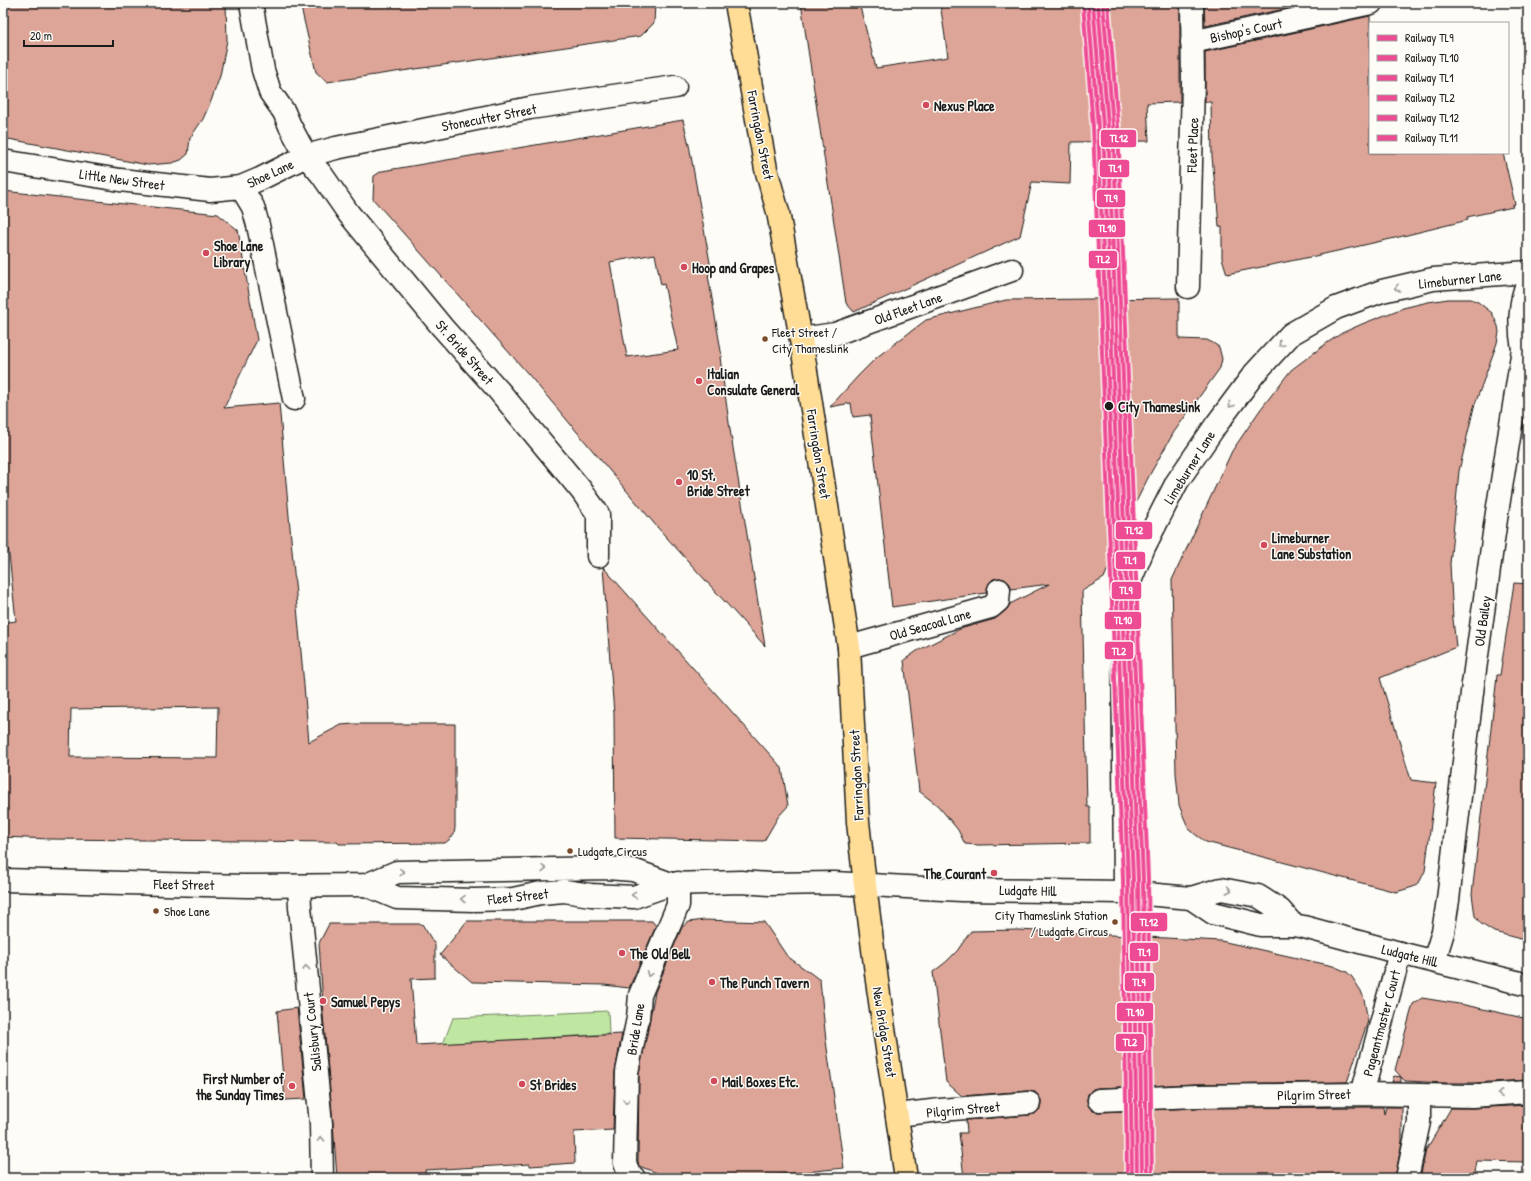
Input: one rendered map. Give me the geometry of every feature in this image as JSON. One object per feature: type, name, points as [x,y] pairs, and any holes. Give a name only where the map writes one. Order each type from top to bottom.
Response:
[{"type":"main road","name":"Farringdon Street","points":[[736,3],[766,169],[778,212],[801,339],[849,647],[858,822],[865,885]]},
{"type":"main road","name":"New Bridge Street","points":[[865,885],[877,981],[906,1178]]},
{"type":"street","name":"Shoe Lane","points":[[251,3],[263,70],[270,92],[284,112],[306,156],[260,180],[240,187],[253,207],[258,225],[294,399]]},
{"type":"street","name":"Fleet Place","points":[[1188,287],[1193,82],[1192,3]]},
{"type":"street","name":"Bishop's Court","points":[[1192,42],[1371,3]]},
{"type":"street","name":"Stonecutter Street","points":[[306,156],[390,136],[530,108],[675,87]]},
{"type":"street","name":"St. Bride Street","points":[[306,156],[322,175],[348,214],[427,309],[499,391],[581,490],[598,514],[598,556]]},
{"type":"street","name":"Little New Street","points":[[3,161],[120,180],[210,190],[240,187]]},
{"type":"street","name":"Old Fleet Lane","points":[[801,339],[835,334],[1012,270]]},
{"type":"street","name":"Limeburner Lane","points":[[1125,892],[1123,623],[1126,597],[1130,581],[1144,547],[1177,482],[1216,425],[1254,374],[1291,334],[1336,308],[1390,290],[1433,279],[1528,272]]},
{"type":"street","name":"Old Bailey","points":[[1434,961],[1443,932],[1448,900],[1474,676],[1496,519],[1523,349],[1521,322],[1524,291],[1528,282]]},
{"type":"street","name":"Old Seacoal Lane","points":[[849,647],[991,607],[998,601],[999,590]]},
{"type":"street","name":"Fleet Street","points":[[3,880],[299,886],[366,885],[397,872],[606,868],[633,870],[674,884]]},
{"type":"street","name":"Fleet Street","points":[[366,885],[397,898],[474,900],[513,899],[541,893],[564,891],[591,895],[634,897],[674,884],[741,882],[770,884],[834,883],[865,885]]},
{"type":"street","name":"Bride Lane","points":[[632,1177],[625,1163],[627,1072],[638,1018],[640,994],[678,905],[674,884]]},
{"type":"street","name":"Ludgate Hill","points":[[865,885],[968,890],[1125,892],[1191,898],[1213,912],[1261,925],[1293,925],[1528,985]]},
{"type":"street","name":"Salisbury Court","points":[[299,886],[321,1124],[322,1178]]},
{"type":"street","name":"Pageantmaster Court","points":[[1364,1094],[1365,1083],[1400,953]]},
{"type":"street","name":"Pilgrim Street","points":[[1099,1100],[1206,1096],[1364,1094],[1472,1096],[1528,1092]]},
{"type":"street","points":[[1407,1178],[1419,1122],[1419,1095]]},
{"type":"street","name":"Pilgrim Street","points":[[897,1115],[1029,1103]]},
{"type":"green space","points":[[608,1011],[609,1034],[443,1044],[453,1018]]},
{"type":"building","points":[[3,3],[226,3],[227,40],[220,76],[203,119],[190,138],[188,154],[181,160],[172,163],[148,165],[3,138]]},
{"type":"building","points":[[300,3],[655,3],[654,23],[641,36],[327,82],[316,72]]},
{"type":"building","points":[[801,3],[859,3],[876,68],[948,57],[940,3],[1180,3],[1180,102],[1147,103],[1149,141],[1071,142],[1070,184],[1032,182],[1020,236],[854,312],[846,303]]},
{"type":"building","points":[[1204,3],[1312,3],[1205,26]]},
{"type":"building","points":[[1370,16],[1369,154],[1503,154],[1515,204],[1512,205],[1513,207],[1467,217],[1468,220],[1395,238],[1227,274],[1222,258],[1222,227],[1219,227],[1212,157],[1211,102],[1205,102],[1205,52]]},
{"type":"building","points":[[683,120],[689,145],[712,274],[708,275],[722,357],[720,357],[729,423],[765,646],[658,528],[529,375],[373,199],[374,176],[382,171]],"holes":[[[655,254],[661,285],[664,284],[678,350],[627,357],[610,262]]]},
{"type":"building","points":[[3,191],[218,214],[238,230],[257,340],[224,408],[279,403],[309,742],[341,725],[455,724],[454,834],[445,843],[339,844],[337,842],[50,839],[3,837],[3,623],[16,621],[3,498]],"holes":[[[218,707],[217,758],[70,757],[71,709]]]},
{"type":"building","points":[[1179,298],[1179,339],[1207,340],[1219,347],[1222,359],[1220,368],[1174,432],[1149,476],[1130,514],[1104,578],[1082,591],[1087,807],[1090,807],[1090,843],[965,844],[958,830],[945,814],[937,805],[919,791],[904,660],[917,651],[960,629],[995,619],[1006,610],[1010,604],[1049,584],[1011,589],[1010,584],[1006,580],[1000,578],[993,579],[989,583],[986,593],[892,607],[870,415],[853,417],[851,403],[830,407],[877,357],[926,320],[1006,300]]},
{"type":"building","points":[[1448,299],[1471,299],[1478,302],[1492,313],[1499,332],[1497,343],[1474,407],[1459,471],[1450,564],[1456,647],[1380,678],[1411,780],[1436,783],[1425,871],[1420,881],[1413,887],[1396,892],[1206,842],[1189,829],[1179,805],[1176,773],[1172,580],[1232,451],[1260,410],[1291,370],[1342,333],[1403,308]]},
{"type":"building","points":[[603,567],[782,768],[788,806],[778,817],[764,841],[615,838],[614,714]]},
{"type":"building","points":[[1514,583],[1528,584],[1528,941],[1494,932],[1480,923],[1475,916],[1472,894],[1497,675],[1500,675]]},
{"type":"building","points":[[704,920],[764,922],[787,956],[820,980],[826,1041],[844,1168],[746,1178],[670,1178],[639,1166],[639,1073],[655,992],[682,927],[689,922]]},
{"type":"building","points":[[467,921],[652,921],[656,926],[629,988],[604,985],[472,982],[440,955]]},
{"type":"building","points":[[329,924],[422,924],[435,945],[435,978],[411,979],[416,1045],[622,1034],[615,1072],[613,1130],[574,1132],[575,1163],[425,1170],[426,1178],[337,1178],[322,1004],[319,943]]},
{"type":"building","points":[[1018,930],[1221,941],[1333,966],[1347,972],[1361,991],[1368,1021],[1347,1082],[1196,1084],[1098,1088],[1093,1089],[1088,1094],[1087,1101],[1089,1107],[1093,1111],[1100,1112],[1196,1108],[1383,1107],[1384,1114],[1386,1107],[1402,1107],[1402,1141],[1395,1178],[964,1178],[959,1133],[967,1133],[966,1120],[1030,1115],[1036,1113],[1040,1109],[1041,1102],[1039,1096],[1035,1092],[1028,1091],[962,1096],[946,1082],[933,972],[957,951],[971,931]]},
{"type":"building","points":[[1422,998],[1465,1005],[1528,1019],[1528,1080],[1472,1083],[1405,1081],[1395,1070],[1413,1004]]},
{"type":"building","points":[[297,1008],[306,1099],[285,1100],[277,1011]]},
{"type":"building","points":[[1394,1076],[1401,1077],[1401,1082],[1392,1082]]},
{"type":"building","points":[[1528,1105],[1528,1162],[1477,1161],[1474,1178],[1420,1178],[1426,1150],[1451,1108]]},
{"type":"rail line","name":"TL10","points":[[1093,3],[1103,126],[1133,879],[1137,1178]]},
{"type":"rail line","name":"TL9","points":[[1098,3],[1108,126],[1138,879],[1142,1178]]},
{"type":"rail line","name":"TL1","points":[[1103,3],[1113,126],[1143,879],[1147,1178]]},
{"type":"rail line","name":"TL12","points":[[1108,3],[1118,126],[1148,879],[1152,1178]]},
{"type":"rail line","name":"TL11","points":[[1083,4],[1093,127],[1123,879],[1127,1178]]},
{"type":"rail line","name":"TL2","points":[[1088,4],[1098,127],[1128,879],[1132,1178]]},
{"type":"place","name":"Nexus Place","points":[[926,105]]},
{"type":"place","name":"Shoe Lane Library","points":[[206,253]]},
{"type":"place","name":"Hoop and Grapes","points":[[684,267]]},
{"type":"place","name":"Fleet Street / City Thameslink","points":[[765,339]]},
{"type":"place","name":"Italian Consulate General","points":[[699,381]]},
{"type":"place","name":"City Thameslink","points":[[1109,406]]},
{"type":"place","name":"10 St, Bride Street","points":[[679,482]]},
{"type":"place","name":"Limeburner Lane Substation","points":[[1264,545]]},
{"type":"place","name":"Ludgate Circus","points":[[570,851]]},
{"type":"place","name":"The Courant","points":[[994,873]]},
{"type":"place","name":"Shoe Lane","points":[[156,911]]},
{"type":"place","name":"City Thameslink Station / Ludgate Circus","points":[[1115,922]]},
{"type":"place","name":"The Old Bell","points":[[622,953]]},
{"type":"place","name":"The Punch Tavern","points":[[712,982]]},
{"type":"place","name":"Samuel Pepys","points":[[323,1001]]},
{"type":"place","name":"Mail Boxes Etc.","points":[[714,1081]]},
{"type":"place","name":"St Brides","points":[[522,1084]]},
{"type":"place","name":"First Number of the Sunday Times","points":[[292,1086]]}]
